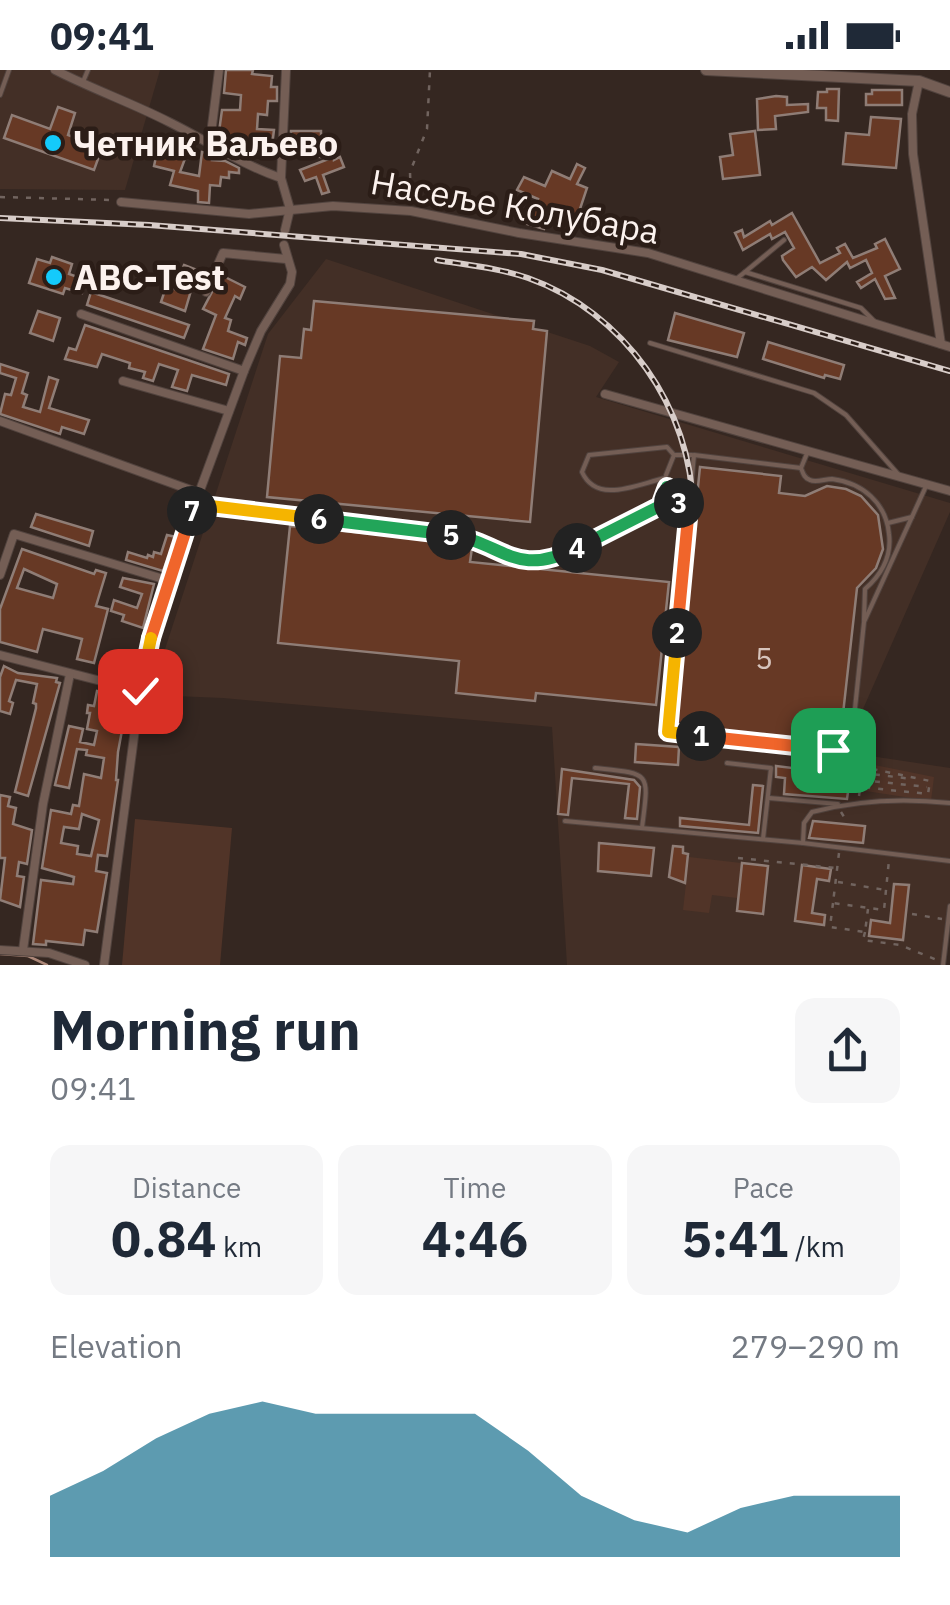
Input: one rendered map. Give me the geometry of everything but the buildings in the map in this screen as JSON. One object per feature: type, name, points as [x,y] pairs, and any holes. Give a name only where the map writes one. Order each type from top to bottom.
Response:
[{"type":"street","points":[[55,70],[210,142],[254,169],[281,178]]},
{"type":"street","points":[[210,142],[219,70]]},
{"type":"street","points":[[286,70],[281,178],[290,209],[286,230]]},
{"type":"street","points":[[706,70],[919,81],[950,92]]},
{"type":"street","points":[[919,81],[912,114],[913,154],[946,346]]},
{"type":"street","name":"Насеље Колубара","points":[[121,202],[249,214],[333,206],[411,210],[648,254],[946,346]]},
{"type":"street","points":[[104,965],[150,638],[198,492],[244,370],[261,331],[290,284],[292,272],[284,245]]},
{"type":"street","points":[[206,292],[222,253],[286,259]]},
{"type":"street","points":[[81,314],[244,370]]},
{"type":"street","points":[[123,381],[229,410]]},
{"type":"street","points":[[606,394],[950,491]]},
{"type":"street","points":[[0,420],[198,492]]},
{"type":"street","points":[[0,575],[14,534],[170,580]]},
{"type":"street","points":[[0,655],[140,691]]},
{"type":"street","points":[[23,950],[44,804],[70,674]]},
{"type":"street","points":[[0,950],[58,955],[85,965]]},
{"type":"lane","points":[[0,95],[9,70]]},
{"type":"lane","points":[[78,70],[82,84]]},
{"type":"lane","points":[[82,84],[88,70]]},
{"type":"lane","points":[[735,280],[784,240]]},
{"type":"lane","points":[[745,272],[861,308],[879,326]]},
{"type":"lane","points":[[650,342],[814,392],[830,401],[902,477]]},
{"type":"lane","points":[[665,478],[604,492],[586,480],[583,463],[589,455],[602,452],[668,447],[674,455]]},
{"type":"lane","points":[[694,455],[668,732],[833,750],[842,748],[854,718],[865,588],[882,571],[890,544],[888,524],[879,504],[857,486],[805,478],[801,468],[808,450]]},
{"type":"lane","points":[[674,455],[801,468]]},
{"type":"lane","points":[[674,455],[665,478],[688,518]]},
{"type":"lane","points":[[864,622],[927,484]]},
{"type":"lane","points":[[194,504],[459,536],[506,557],[540,561],[565,554],[649,514],[660,506],[667,487]]},
{"type":"lane","points":[[888,524],[912,517]]},
{"type":"lane","points":[[727,763],[771,768],[763,838]]},
{"type":"lane","points":[[596,768],[637,772],[644,778],[647,787],[642,828]]},
{"type":"lane","points":[[769,798],[840,805],[910,800],[950,803]]},
{"type":"lane","points":[[803,842],[807,816],[840,805]]},
{"type":"lane","points":[[566,821],[803,842],[950,861]]},
{"type":"lane","points":[[943,963],[950,906]]},
{"type":"path","points":[[411,210],[410,172],[426,140],[430,70]]},
{"type":"path","points":[[0,196],[121,202]]},
{"type":"path","points":[[858,803],[863,767],[930,781]]},
{"type":"path","points":[[862,773],[930,781]]},
{"type":"path","points":[[880,789],[881,775]]},
{"type":"path","points":[[907,792],[908,778]]},
{"type":"path","points":[[862,780],[928,787]]},
{"type":"path","points":[[860,787],[928,794],[930,781]]},
{"type":"path","points":[[840,805],[848,823]]},
{"type":"path","points":[[760,860],[763,838]]},
{"type":"path","points":[[840,847],[830,926],[865,932]]},
{"type":"path","points":[[833,903],[884,910],[890,854]]},
{"type":"path","points":[[738,858],[837,868]]},
{"type":"path","points":[[836,882],[886,890]]},
{"type":"path","points":[[868,908],[864,940],[900,946],[943,963]]},
{"type":"path","points":[[912,914],[948,920]]},
{"type":"shaded area","points":[[0,70],[160,70],[125,190],[0,189]]},
{"type":"shaded area","points":[[326,259],[590,346],[619,362],[596,397],[950,503],[950,512],[844,752],[950,768],[950,906],[943,965],[567,965],[552,727],[150,695],[268,334]]},
{"type":"shaded area","points":[[850,760],[934,777],[931,801],[846,788]]},
{"type":"shaded area","points":[[135,819],[232,828],[220,965],[122,965]]},
{"type":"shaded area","points":[[689,857],[741,863],[737,898],[712,895],[709,913],[683,910]]},
{"type":"waterway","points":[[0,954],[28,956],[47,965]]},
{"type":"railway","points":[[0,218],[149,225],[521,254],[602,270],[950,371]]},
{"type":"railway","points":[[437,260],[517,275],[563,294],[594,314],[646,368],[666,401],[690,472],[693,510],[688,572]]},
{"type":"place","name":"Четник Ваљево","points":[[53,143]]},
{"type":"place","name":"ABC-Test","points":[[54,277]]},
{"type":"route","points":[[140,691],[150,638],[194,504],[459,536],[506,557],[540,561],[565,554],[649,514],[660,506],[667,487],[688,518],[668,732],[833,750]]}]
